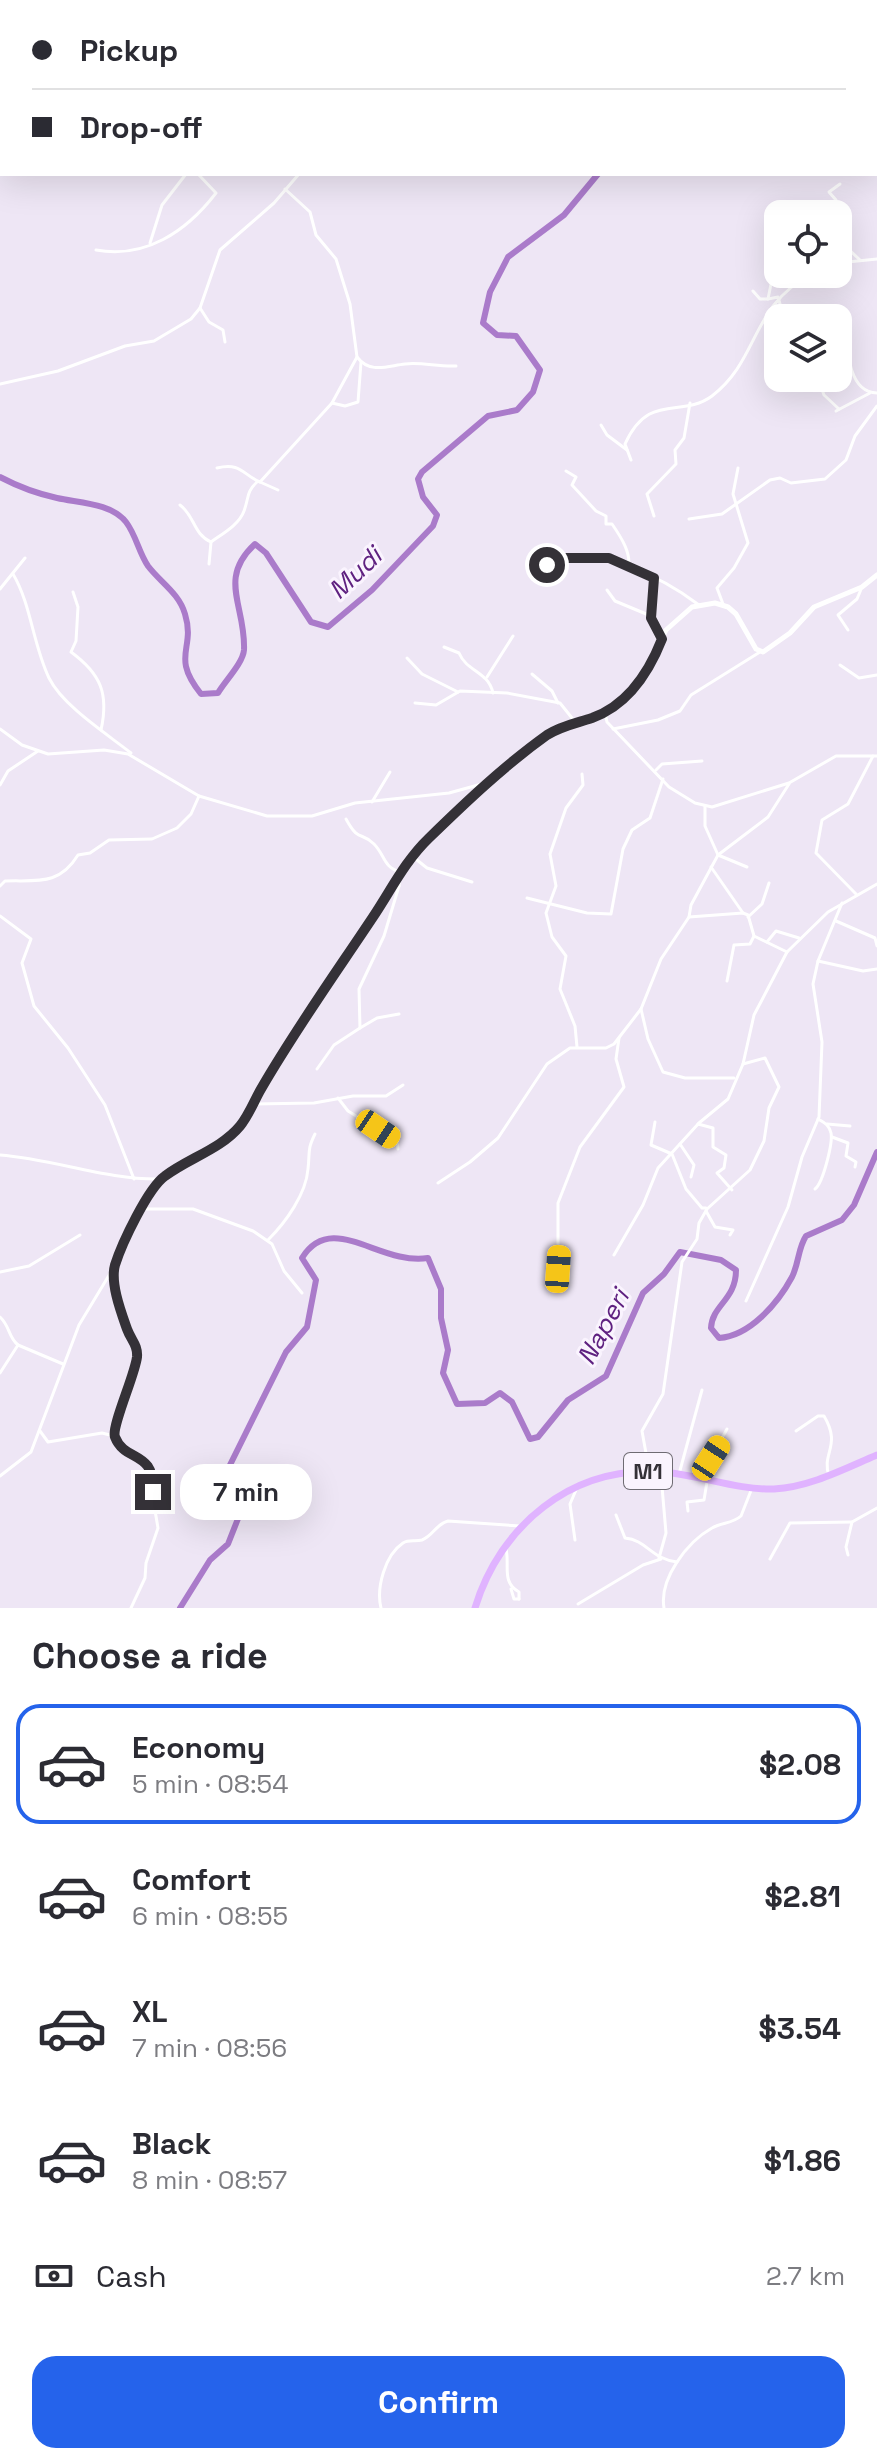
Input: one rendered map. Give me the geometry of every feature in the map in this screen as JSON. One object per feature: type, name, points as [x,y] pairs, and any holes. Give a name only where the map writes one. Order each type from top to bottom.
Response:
[{"type":"highway","name":"M1","points":[[475,1608],[489,1570],[505,1544],[543,1506],[575,1487],[605,1476],[661,1472],[752,1488],[788,1488],[829,1476],[877,1455]]},
{"type":"street","points":[[149,244],[162,205],[184,176]]},
{"type":"street","points":[[96,250],[131,252],[172,236],[214,195],[216,189],[200,176]]},
{"type":"street","points":[[0,384],[58,371],[125,346],[157,340],[191,319],[200,308],[220,250],[297,176]]},
{"type":"street","points":[[835,200],[829,192],[840,184]]},
{"type":"street","points":[[285,189],[310,212],[316,235],[336,259],[350,304],[357,357],[361,362],[378,368],[404,364],[456,366]]},
{"type":"street","points":[[852,252],[860,260]]},
{"type":"street","points":[[852,261],[877,259]]},
{"type":"street","points":[[768,299],[770,288]]},
{"type":"street","points":[[631,460],[626,442],[637,421],[655,412],[709,398],[730,378],[778,297],[789,288]]},
{"type":"street","points":[[753,291],[760,299],[778,297]]},
{"type":"street","points":[[778,297],[780,304]]},
{"type":"street","points":[[200,308],[207,320],[223,330],[225,342]]},
{"type":"street","points":[[211,542],[235,526],[244,512],[248,491],[332,403],[357,357]]},
{"type":"street","points":[[332,403],[345,406],[358,402],[361,362]]},
{"type":"street","points":[[852,372],[870,393]]},
{"type":"street","points":[[823,392],[838,410],[870,393],[877,393]]},
{"type":"street","points":[[654,516],[647,494],[676,464],[675,450],[684,438],[690,403]]},
{"type":"street","points":[[689,519],[720,515],[779,478],[790,483],[825,479],[846,460],[855,436],[877,406]]},
{"type":"street","points":[[601,425],[607,435],[627,450]]},
{"type":"street","points":[[217,468],[231,466],[246,469],[259,482],[278,490]]},
{"type":"street","points":[[738,468],[733,494],[748,543],[734,568],[717,588],[723,604],[736,614],[760,652]]},
{"type":"street","points":[[566,471],[576,477],[572,485],[575,492],[606,516],[606,524],[612,524],[621,537],[631,557],[628,568]]},
{"type":"street","points":[[180,505],[189,514],[198,535],[211,542]]},
{"type":"street","points":[[209,564],[211,542]]},
{"type":"street","points":[[0,589],[25,558]]},
{"type":"street","points":[[531,559],[609,558],[654,578],[699,605]]},
{"type":"street","points":[[534,578],[550,561]]},
{"type":"street","points":[[13,574],[24,592],[27,613],[49,678],[101,730],[136,757],[199,796],[249,813],[294,818],[372,802],[449,793],[489,782]]},
{"type":"street","points":[[613,729],[660,720],[680,711],[691,695],[790,633],[814,607],[862,587],[877,575]]},
{"type":"street","points":[[654,578],[651,616],[662,639]]},
{"type":"street","points":[[848,630],[838,615],[857,599],[862,587]]},
{"type":"street","points":[[607,590],[618,603],[651,616]]},
{"type":"street","points":[[73,592],[78,607],[76,641],[71,652],[87,664],[102,683],[106,705],[101,730]]},
{"type":"street","points":[[0,1476],[27,1459],[79,1325],[114,1267],[160,1179],[230,1136],[253,1104],[320,992],[412,856],[489,782],[550,733],[605,713],[640,681],[662,639],[682,613],[699,605],[723,604]]},
{"type":"street","points":[[487,677],[513,636]]},
{"type":"street","points":[[444,647],[459,653],[464,663],[487,677],[493,693]]},
{"type":"street","points":[[407,658],[422,674],[458,692],[493,693],[558,703],[568,709],[576,723]]},
{"type":"street","points":[[840,665],[859,678],[877,675]]},
{"type":"street","points":[[532,674],[552,691],[558,703]]},
{"type":"street","points":[[415,703],[436,705],[458,692]]},
{"type":"street","points":[[605,713],[613,729],[677,793],[705,806],[724,806],[749,793],[789,783],[836,756],[876,756]]},
{"type":"street","points":[[0,729],[22,745],[53,755],[104,750],[136,757]]},
{"type":"street","points":[[0,785],[8,771],[38,751]]},
{"type":"street","points":[[856,894],[816,853],[814,847],[822,820],[848,804],[876,756]]},
{"type":"street","points":[[656,770],[662,764],[702,761]]},
{"type":"street","points":[[372,802],[390,772]]},
{"type":"street","points":[[577,1047],[575,1026],[560,989],[566,956],[552,937],[545,910],[556,886],[550,852],[566,808],[583,785],[582,774]]},
{"type":"street","points":[[527,898],[587,913],[611,914],[623,849],[632,830],[650,818],[663,779]]},
{"type":"street","points":[[438,1183],[498,1138],[547,1064],[577,1047],[606,1048],[619,1038],[641,1009],[661,959],[689,917],[691,905],[718,855],[768,817],[789,783]]},
{"type":"street","points":[[0,886],[5,881],[49,881],[70,867],[78,855],[90,853],[109,840],[156,838],[187,819],[199,796]]},
{"type":"street","points":[[705,806],[706,829],[718,855],[747,867]]},
{"type":"street","points":[[346,819],[355,837],[375,845],[387,866],[400,872]]},
{"type":"street","points":[[412,856],[427,868],[472,882]]},
{"type":"street","points":[[711,867],[748,917],[754,936],[751,944],[734,945],[727,981]]},
{"type":"street","points":[[360,1028],[359,989],[384,936],[399,886],[400,872]]},
{"type":"street","points":[[394,882],[399,886]]},
{"type":"street","points":[[748,917],[762,904],[769,883]]},
{"type":"street","points":[[614,1255],[643,1205],[654,1174],[698,1124],[728,1099],[743,1064],[754,1015],[767,984],[787,952],[816,921],[877,884]]},
{"type":"street","points":[[746,1301],[788,1207],[802,1157],[818,1119],[822,1042],[813,984],[822,948],[842,903]]},
{"type":"street","points":[[689,917],[743,913]]},
{"type":"street","points":[[0,916],[31,939],[22,963],[34,1006],[68,1048],[105,1105],[134,1179]]},
{"type":"street","points":[[836,921],[875,938],[877,946]]},
{"type":"street","points":[[767,942],[776,931],[800,939]]},
{"type":"street","points":[[754,936],[787,952]]},
{"type":"street","points":[[822,948],[829,963]]},
{"type":"street","points":[[818,961],[863,971],[877,969]]},
{"type":"street","points":[[641,1009],[648,1039],[663,1072],[685,1078],[735,1078]]},
{"type":"street","points":[[317,1069],[334,1045],[377,1018],[399,1014]]},
{"type":"street","points":[[558,1269],[558,1203],[580,1147],[624,1087],[616,1059],[619,1038]]},
{"type":"street","points":[[649,1472],[642,1431],[663,1394],[684,1260],[707,1210],[750,1170],[764,1141],[769,1108],[779,1087],[765,1058],[743,1064]]},
{"type":"street","points":[[253,1104],[314,1103],[338,1098],[386,1096],[403,1085]]},
{"type":"street","points":[[338,1098],[348,1111],[397,1141],[398,1149]]},
{"type":"street","points":[[818,1119],[827,1124],[850,1126]]},
{"type":"street","points":[[655,1122],[651,1145],[672,1154],[678,1161],[686,1189],[707,1210],[715,1227],[733,1230],[730,1235]]},
{"type":"street","points":[[698,1124],[713,1128],[713,1147],[726,1155],[724,1168],[717,1173],[732,1190]]},
{"type":"street","points":[[815,1189],[822,1184],[832,1137],[827,1124]]},
{"type":"street","points":[[268,1240],[291,1212],[305,1184],[307,1146],[315,1134]]},
{"type":"street","points":[[832,1137],[848,1143],[846,1156],[856,1162],[855,1167]]},
{"type":"street","points":[[680,1144],[694,1165],[691,1177]]},
{"type":"street","points":[[0,1155],[33,1158],[134,1179],[160,1179]]},
{"type":"street","points":[[143,1209],[193,1209],[253,1231],[268,1240],[284,1271],[302,1293]]},
{"type":"street","points":[[0,1272],[29,1266],[80,1235]]},
{"type":"street","points":[[114,1267],[117,1297],[127,1330],[136,1344],[137,1356],[129,1392],[115,1422],[114,1436]]},
{"type":"street","points":[[0,1317],[7,1324],[11,1339],[18,1345],[63,1364]]},
{"type":"street","points":[[0,1373],[18,1345]]},
{"type":"street","points":[[679,1474],[702,1390]]},
{"type":"street","points":[[796,1431],[818,1416],[824,1416],[834,1439],[826,1468],[829,1476]]},
{"type":"street","points":[[39,1429],[48,1442],[106,1433],[147,1463],[158,1521],[145,1578],[131,1608]]},
{"type":"street","points":[[688,1511],[687,1502],[704,1500],[710,1480],[711,1458],[727,1429]]},
{"type":"street","points":[[660,1559],[666,1533],[661,1472]]},
{"type":"street","points":[[575,1487],[570,1507],[575,1540]]},
{"type":"street","points":[[664,1608],[664,1591],[677,1562],[709,1529],[741,1516],[752,1488]]},
{"type":"street","points":[[770,1559],[788,1524],[842,1519],[852,1522],[877,1508]]},
{"type":"street","points":[[616,1515],[624,1537],[639,1539],[660,1559]]},
{"type":"street","points":[[381,1608],[380,1593],[387,1560],[404,1542],[423,1539],[441,1523],[448,1521],[520,1526]]},
{"type":"street","points":[[848,1555],[846,1547],[852,1522]]},
{"type":"street","points":[[505,1544],[507,1578],[511,1588]]},
{"type":"street","points":[[578,1604],[636,1569],[660,1559],[677,1562]]},
{"type":"waterway","name":"Mudi","points":[[0,477],[43,494],[103,507],[120,516],[148,566],[182,607],[188,626],[185,661],[192,681],[201,694],[218,693],[243,655],[235,581],[244,557],[255,544],[266,553],[311,622],[328,627],[372,590],[433,526],[437,515],[423,497],[418,479],[422,472],[488,416],[517,410],[533,392],[540,370],[516,336],[497,335],[483,323],[490,292],[508,257],[564,215],[596,176]]},
{"type":"waterway","name":"Naperi","points":[[180,1608],[210,1560],[228,1544],[241,1511],[242,1490],[228,1469],[286,1352],[307,1327],[316,1280],[302,1258],[314,1245],[328,1239],[342,1239],[392,1255],[428,1258],[441,1289],[441,1318],[448,1350],[443,1373],[457,1404],[485,1403],[500,1393],[512,1402],[530,1439],[538,1437],[568,1400],[606,1376],[643,1293],[664,1274],[680,1252],[721,1260],[736,1270],[732,1288],[712,1320],[711,1328],[719,1338],[752,1325],[786,1287],[806,1236],[842,1220],[854,1205],[877,1152]]},
{"type":"route","points":[[153,1492],[152,1473],[146,1461],[122,1447],[114,1436],[115,1422],[132,1383],[137,1356],[136,1344],[127,1330],[117,1297],[114,1267],[154,1185],[180,1166],[209,1151],[244,1122],[320,992],[352,949],[412,856],[425,842],[489,782],[550,733],[605,713],[635,688],[653,661],[662,639],[651,616],[654,578],[609,558],[555,558],[547,565]]}]
